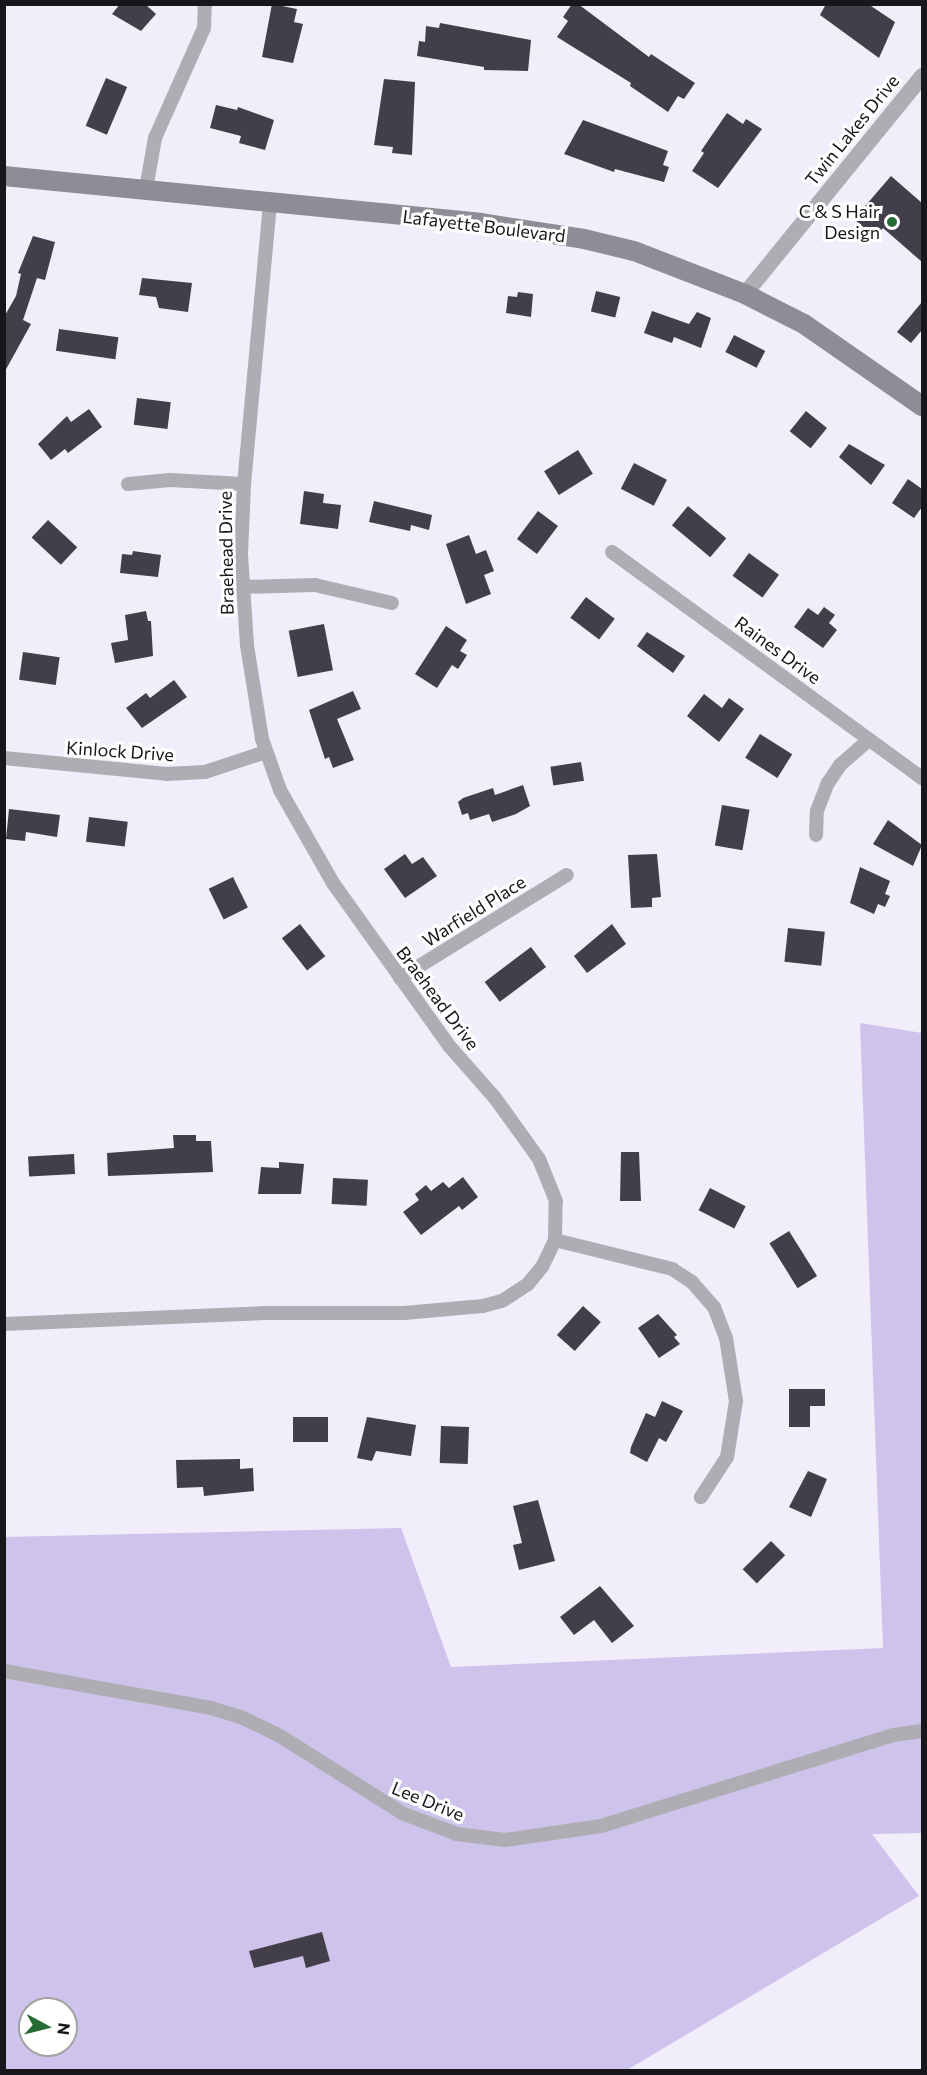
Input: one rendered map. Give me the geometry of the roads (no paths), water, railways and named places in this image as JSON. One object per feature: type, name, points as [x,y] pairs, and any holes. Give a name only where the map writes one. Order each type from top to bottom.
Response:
[{"type":"main road","name":"Lafayette Boulevard","points":[[4,176],[480,223],[584,238],[673,263],[745,294],[804,324],[922,406]]},
{"type":"street","points":[[146,189],[156,138],[204,28],[205,4]]},
{"type":"street","name":"Twin Lakes Drive","points":[[745,294],[922,76]]},
{"type":"street","name":"Braehead Drive","points":[[4,1324],[265,1313],[404,1313],[483,1306],[502,1301],[528,1284],[546,1261],[555,1240],[556,1201],[538,1159],[400,978],[333,884],[293,814],[266,752],[254,702],[242,587],[243,484],[270,202]]},
{"type":"street","points":[[128,484],[170,480],[243,484]]},
{"type":"street","name":"Raines Drive","points":[[612,552],[922,778]]},
{"type":"street","points":[[242,587],[315,585],[392,603]]},
{"type":"street","points":[[816,835],[818,811],[828,783],[840,765],[869,740]]},
{"type":"street","name":"Kinlock Drive","points":[[4,758],[166,774],[205,772],[266,752]]},
{"type":"street","name":"Warfield Place","points":[[400,978],[567,875]]},
{"type":"street","points":[[555,1240],[672,1269],[692,1282],[714,1307],[734,1378],[735,1411],[727,1458],[701,1497]]},
{"type":"street","name":"Lee Drive","points":[[4,1671],[211,1708],[243,1718],[280,1736],[347,1782],[404,1814],[457,1834],[505,1840],[601,1826],[882,1739],[922,1731]]},
{"type":"place","name":"C & S Hair Design","points":[[892,222]]}]
